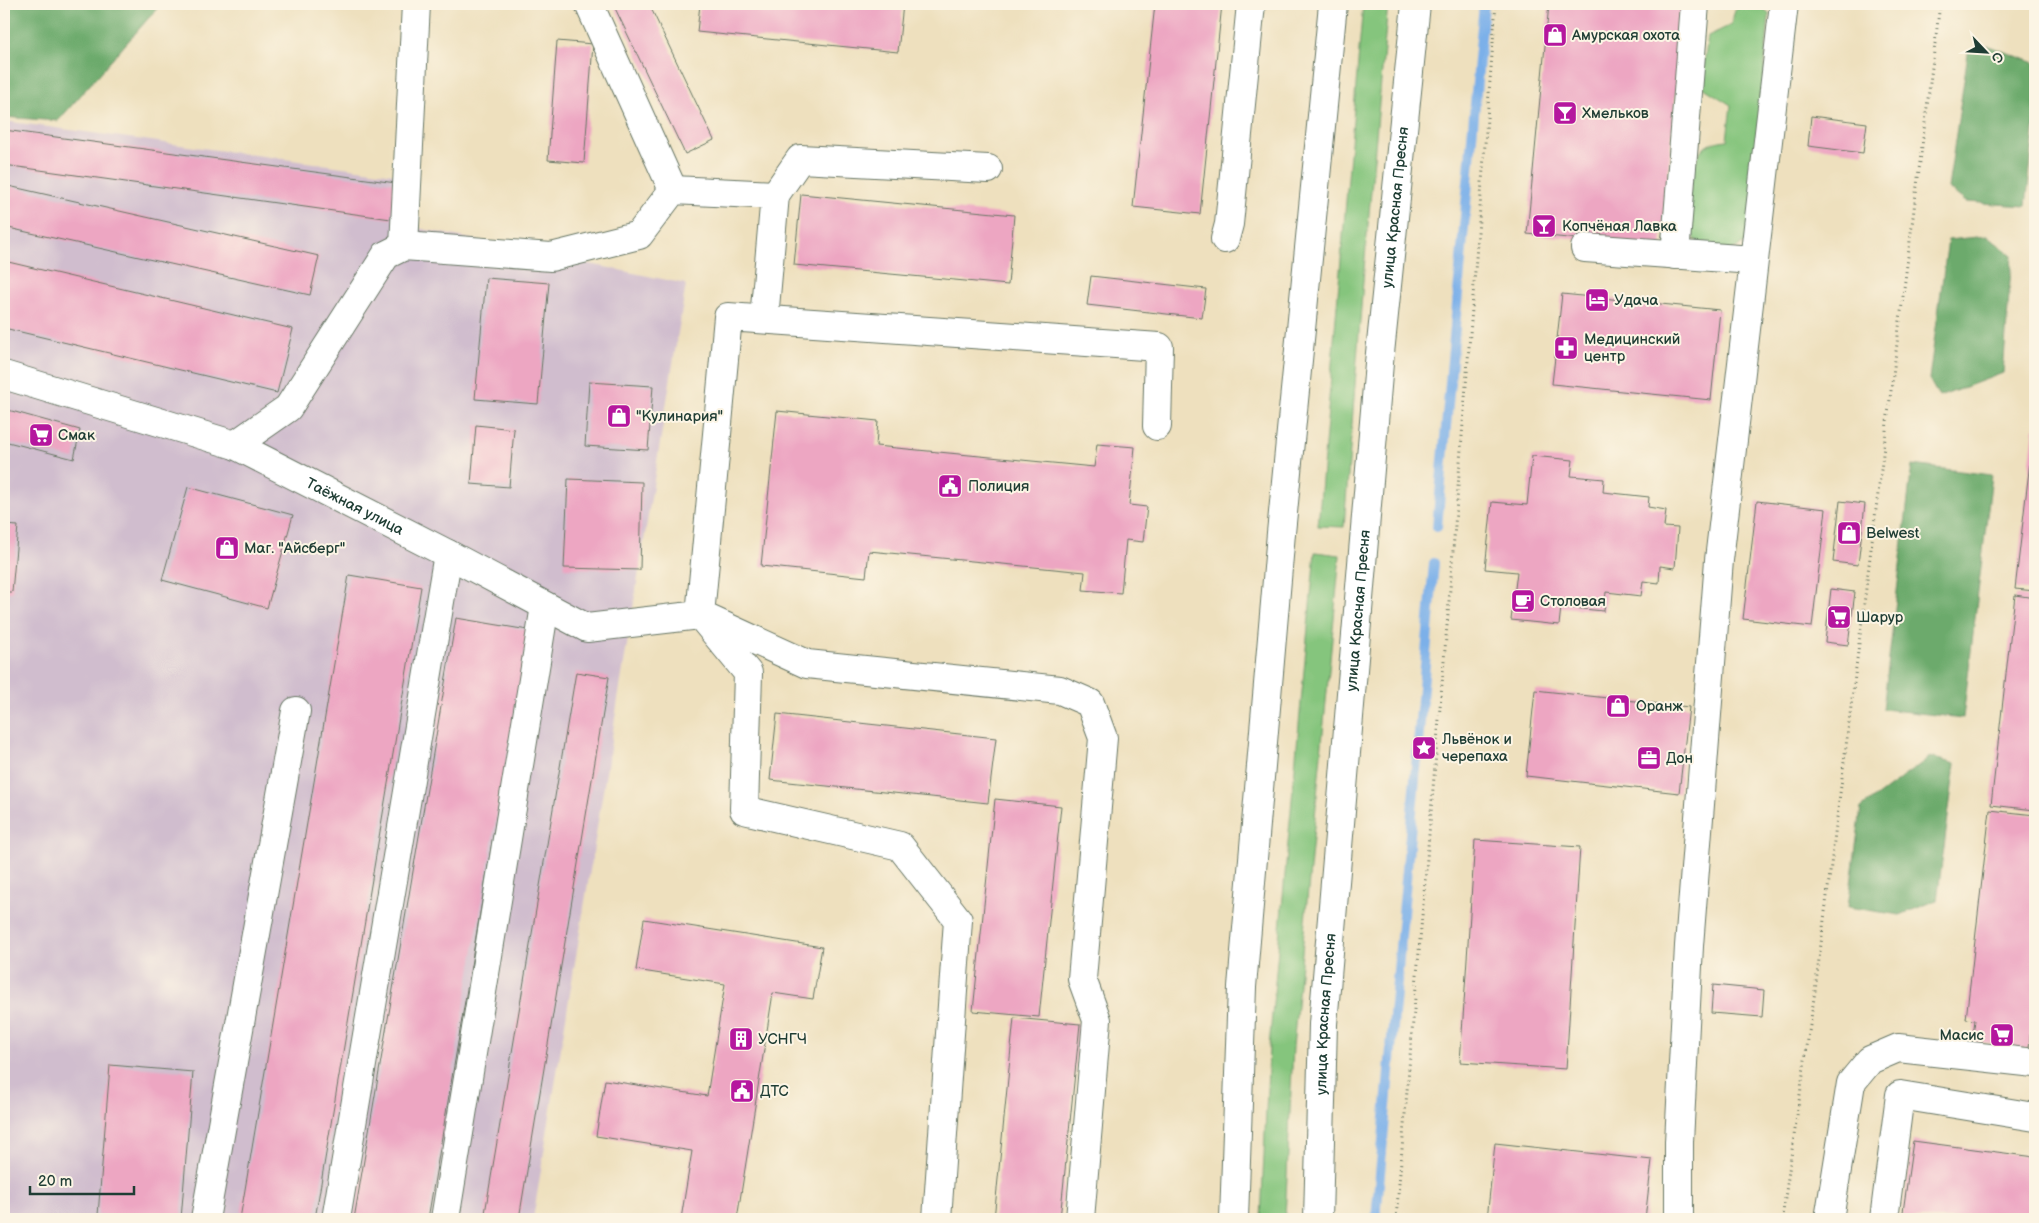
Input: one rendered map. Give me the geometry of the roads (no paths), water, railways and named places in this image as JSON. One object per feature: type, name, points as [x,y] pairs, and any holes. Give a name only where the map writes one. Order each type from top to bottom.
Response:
[{"type":"street","points":[[404,246],[416,4]]},
{"type":"street","points":[[589,4],[673,190]]},
{"type":"street","points":[[1225,239],[1229,224],[1251,4]]},
{"type":"street","points":[[1234,1219],[1242,987],[1282,524],[1332,4]]},
{"type":"street","name":"улица Красная Пресня","points":[[1318,1219],[1323,1024],[1379,363],[1416,4]]},
{"type":"street","points":[[1675,255],[1695,4]]},
{"type":"street","points":[[1678,1219],[1679,1142],[1689,946],[1720,551],[1784,4]]},
{"type":"street","points":[[764,319],[775,195],[800,159],[988,169]]},
{"type":"street","points":[[235,445],[288,408],[386,255],[404,246],[551,257],[639,235],[673,190]]},
{"type":"street","points":[[673,190],[775,195]]},
{"type":"street","points":[[1584,248],[1753,260]]},
{"type":"street","points":[[937,1219],[958,920],[900,846],[744,810],[748,673],[700,615],[728,316],[1159,347],[1157,426]]},
{"type":"street","name":"Таёжная улица","points":[[4,375],[235,445],[448,554],[587,628],[700,615]]},
{"type":"street","points":[[336,1219],[448,554]]},
{"type":"street","points":[[445,1219],[545,606]]},
{"type":"street","points":[[700,615],[807,664],[1060,690],[1090,703],[1103,738],[1082,979],[1096,1020],[1080,1219]]},
{"type":"street","points":[[205,1219],[296,711]]},
{"type":"street","points":[[1830,1219],[1851,1083],[1870,1060],[1898,1048],[2035,1063]]},
{"type":"street","points":[[1884,1219],[1900,1095],[2035,1117]]},
{"type":"waterway","points":[[1437,527],[1484,4]]},
{"type":"waterway","points":[[1376,1219],[1434,563]]},
{"type":"place","name":"Амурская охота","points":[[1555,35]]},
{"type":"place","name":"Хмельков","points":[[1565,113]]},
{"type":"place","name":"Копчёная Лавка","points":[[1544,226]]},
{"type":"place","name":"Удача","points":[[1597,300]]},
{"type":"place","name":"Медицинский центр","points":[[1566,348]]},
{"type":"place","name":"\"Кулинария\"","points":[[619,416]]},
{"type":"place","name":"Смак","points":[[41,435]]},
{"type":"place","name":"Полиция","points":[[950,486]]},
{"type":"place","name":"Belwest","points":[[1849,533]]},
{"type":"place","name":"Маг. \"Айсберг\"","points":[[227,548]]},
{"type":"place","name":"Столовая","points":[[1523,601]]},
{"type":"place","name":"Шарур","points":[[1839,617]]},
{"type":"place","name":"Оранж","points":[[1618,706]]},
{"type":"place","name":"Львёнок и черепаха","points":[[1424,748]]},
{"type":"place","name":"Дон","points":[[1649,758]]},
{"type":"place","name":"Масис","points":[[2002,1035]]},
{"type":"place","name":"УСНГЧ","points":[[741,1039]]},
{"type":"place","name":"ДТС","points":[[742,1091]]}]
